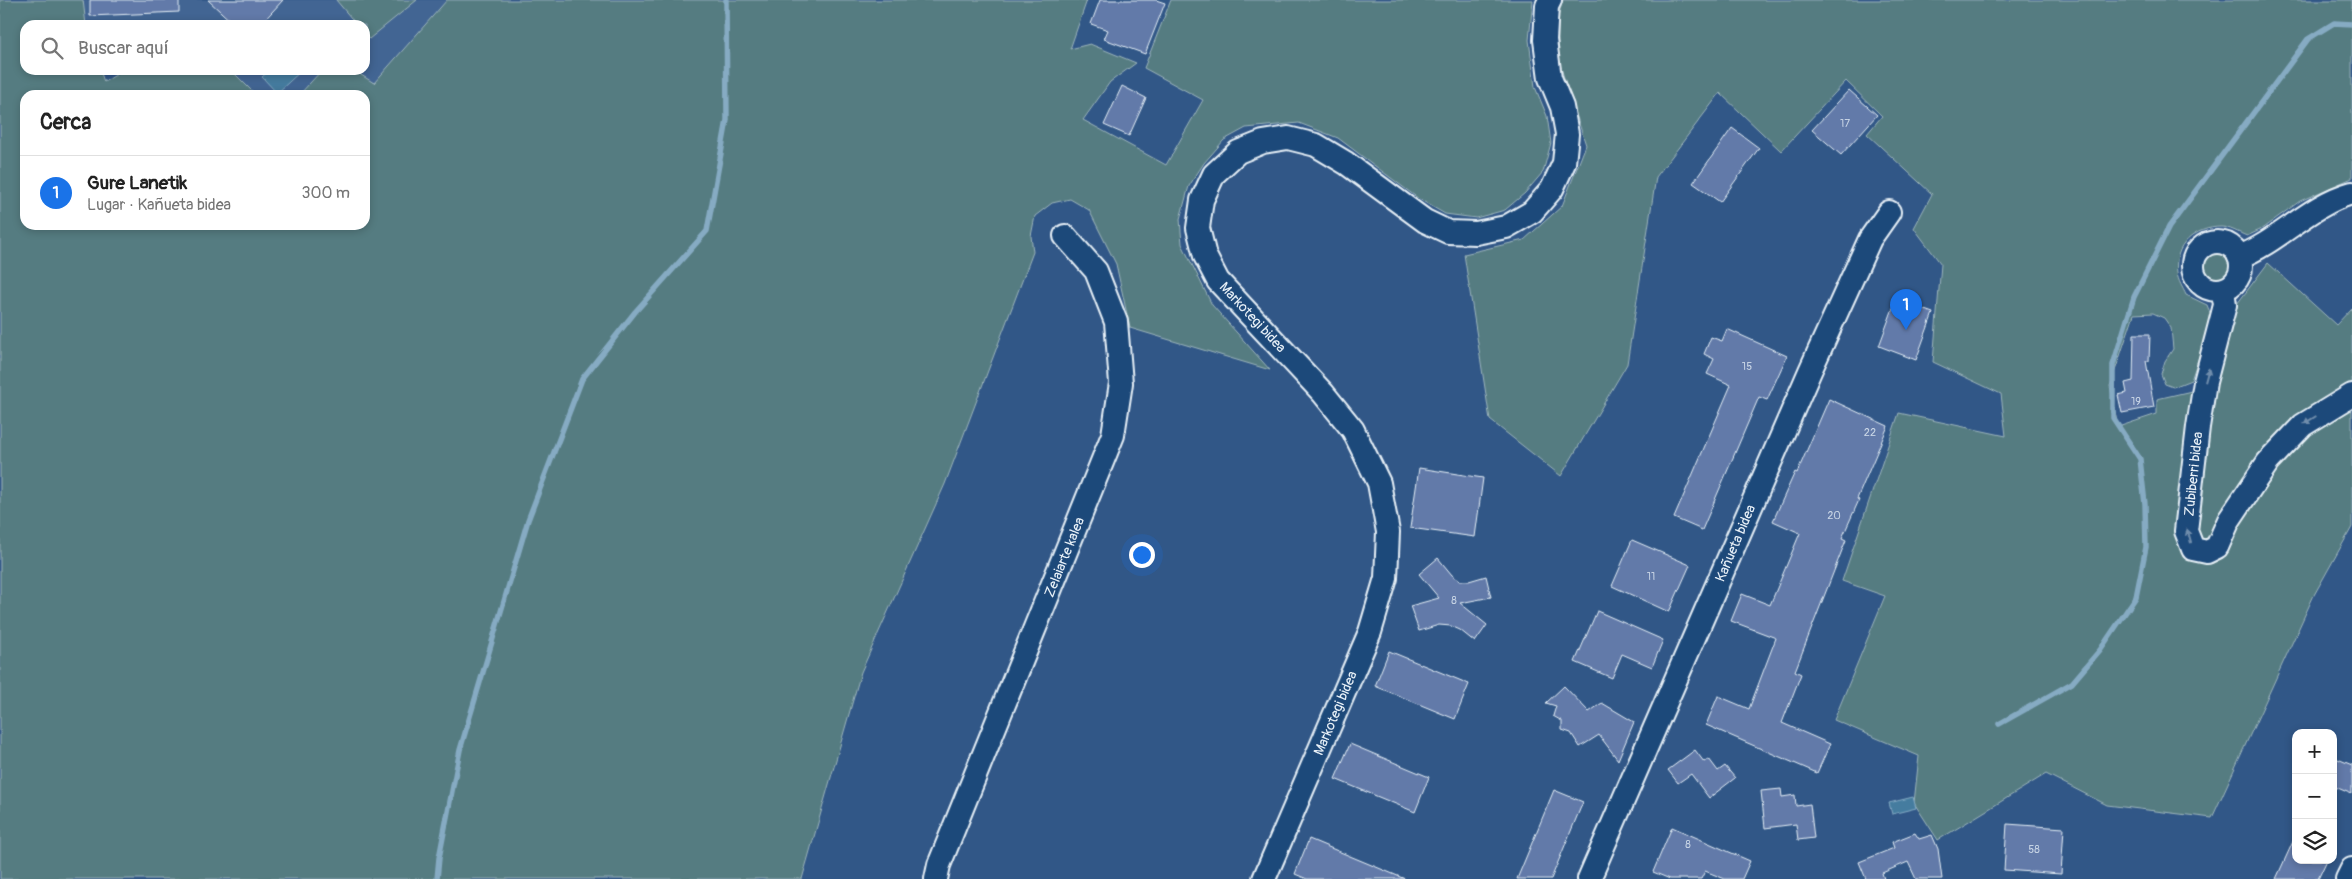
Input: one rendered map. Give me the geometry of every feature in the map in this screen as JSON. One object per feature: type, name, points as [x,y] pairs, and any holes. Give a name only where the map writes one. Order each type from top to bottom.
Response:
[{"type":"street","name":"Markotegi bidea","points":[[1264,879],[1370,632],[1386,578],[1388,532],[1379,484],[1353,430],[1323,393],[1218,281],[1205,256],[1198,228],[1202,200],[1214,174],[1238,152],[1263,142],[1288,138],[1316,144],[1346,163],[1425,221],[1448,232],[1476,233],[1506,226],[1532,212],[1552,189],[1564,163],[1567,134],[1562,108],[1550,78],[1545,40],[1547,6],[1550,0]]},
{"type":"street","points":[[2239,257],[2257,250],[2320,208],[2352,193]]},
{"type":"street","name":"Kañueta bidea","points":[[1589,879],[1810,370],[1870,239],[1889,212]]},
{"type":"street","name":"Zelaiarte kalea","points":[[936,879],[939,865],[1114,435],[1121,383],[1116,322],[1096,271],[1065,236]]},
{"type":"street","points":[[2218,241],[2232,246],[2239,257],[2241,264],[2240,273],[2236,281],[2223,290],[2211,290],[2198,282],[2194,274],[2193,257],[2202,246],[2218,241]]},
{"type":"street","name":"Zubiberri bidea","points":[[2223,290],[2225,304],[2205,382],[2186,531],[2193,549],[2207,552],[2217,547],[2229,520],[2268,462],[2303,425],[2352,395]]},
{"type":"street","points":[[2347,879],[2352,869]]},
{"type":"shaded area","points":[[83,0],[447,0],[374,84],[360,75],[370,75],[370,20],[85,20]]},
{"type":"shaded area","points":[[236,75],[317,75],[304,90],[251,90]]},
{"type":"shaded area","points":[[264,75],[297,75],[280,90],[274,90],[262,77]]},
{"type":"shaded area","points":[[1913,797],[1916,808],[1892,814],[1889,803]]},
{"type":"green space","points":[[0,0],[83,0],[85,20],[20,20],[20,75],[102,75],[104,82],[116,75],[236,75],[251,90],[20,90],[20,230],[370,230],[370,90],[304,90],[317,75],[361,75],[374,83],[447,0],[1087,0],[1070,49],[1090,44],[1136,63],[1110,82],[1083,120],[1166,165],[1203,100],[1144,68],[1171,0],[1533,0],[1529,40],[1535,87],[1547,116],[1551,143],[1543,172],[1525,193],[1505,210],[1476,218],[1445,214],[1419,199],[1338,138],[1299,123],[1246,128],[1224,140],[1204,163],[1189,186],[1180,219],[1182,244],[1212,305],[1270,370],[1130,328],[1116,264],[1089,210],[1070,199],[1052,203],[1035,216],[1031,236],[1033,252],[945,484],[861,672],[802,879],[0,879]]},
{"type":"green space","points":[[336,0],[417,0],[370,38],[370,20],[353,20]]},
{"type":"green space","points":[[1563,0],[2352,0],[2352,178],[2300,201],[2260,230],[2247,236],[2221,227],[2203,230],[2188,240],[2182,246],[2179,254],[2177,263],[2178,279],[2186,295],[2207,305],[2212,318],[2191,380],[2173,387],[2165,384],[2161,374],[2165,361],[2173,349],[2171,328],[2164,318],[2153,313],[2134,314],[2110,386],[2118,427],[2157,414],[2157,399],[2209,387],[2221,342],[2237,304],[2268,263],[2336,325],[2352,308],[2352,527],[2314,595],[2212,818],[2107,805],[2046,774],[1938,840],[1914,803],[1919,756],[1834,720],[1885,596],[1842,581],[1899,413],[2006,436],[2001,394],[1933,362],[1941,264],[1914,228],[1932,194],[1867,134],[1882,116],[1846,81],[1781,151],[1720,93],[1656,177],[1627,364],[1561,476],[1490,420],[1464,254],[1524,240],[1562,206],[1586,145],[1558,59],[1558,17]]},
{"type":"green space","points":[[2217,250],[2227,254],[2231,264],[2227,274],[2217,278],[2207,274],[2203,264],[2207,254]]},
{"type":"building","points":[[90,0],[179,0],[179,12],[90,16]]},
{"type":"building","points":[[208,0],[283,0],[265,20],[230,20]]},
{"type":"building","points":[[1100,0],[1156,0],[1165,3],[1145,54],[1104,39],[1108,30],[1091,24]]},
{"type":"building","points":[[1122,86],[1146,98],[1129,136],[1104,125]]},
{"type":"building","points":[[1849,90],[1877,115],[1841,155],[1812,130]]},
{"type":"building","points":[[1732,128],[1759,148],[1720,202],[1693,183]]},
{"type":"building","points":[[1896,300],[1933,313],[1916,360],[1879,346]]},
{"type":"building","points":[[1727,329],[1787,356],[1767,400],[1759,397],[1702,530],[1674,518],[1731,385],[1707,374],[1714,359],[1704,354],[1711,337],[1722,341]]},
{"type":"building","points":[[2134,334],[2150,334],[2149,361],[2146,361],[2154,407],[2122,413],[2118,395],[2127,393],[2125,383],[2133,381]]},
{"type":"building","points":[[1829,399],[1888,426],[1842,538],[1846,540],[1795,671],[1801,674],[1782,723],[1830,744],[1817,773],[1706,725],[1718,696],[1749,709],[1776,638],[1731,621],[1742,594],[1770,605],[1800,533],[1773,521],[1795,472],[1797,473]]},
{"type":"building","points":[[1419,468],[1483,478],[1475,537],[1410,528]]},
{"type":"building","points":[[1632,540],[1690,565],[1669,612],[1612,586]]},
{"type":"building","points":[[1438,558],[1452,575],[1460,581],[1469,581],[1486,576],[1491,597],[1460,603],[1487,625],[1475,642],[1460,630],[1451,626],[1439,625],[1419,631],[1410,606],[1439,598],[1419,574]]},
{"type":"building","points":[[1597,611],[1663,640],[1652,667],[1622,654],[1612,678],[1575,662]]},
{"type":"building","points":[[1389,651],[1469,684],[1455,719],[1375,686]]},
{"type":"building","points":[[1564,686],[1589,712],[1602,703],[1634,722],[1618,760],[1599,735],[1580,747],[1571,733],[1562,730],[1562,721],[1553,716],[1556,706],[1546,703]]},
{"type":"building","points":[[1350,744],[1429,777],[1415,812],[1335,779]]},
{"type":"building","points":[[1695,750],[1704,762],[1709,759],[1718,771],[1725,766],[1735,778],[1709,798],[1691,774],[1678,783],[1668,770]]},
{"type":"building","points":[[2337,759],[2352,765],[2352,794],[2337,788]]},
{"type":"building","points":[[1781,789],[1782,797],[1795,795],[1796,806],[1810,804],[1814,838],[1798,840],[1796,824],[1765,828],[1761,791]]},
{"type":"building","points":[[1554,790],[1583,802],[1551,879],[1517,879]]},
{"type":"building","points":[[2007,824],[2064,828],[2061,874],[2004,870]]},
{"type":"building","points":[[1672,827],[1750,861],[1742,879],[1725,879],[1705,871],[1701,879],[1670,879],[1653,872]]},
{"type":"building","points":[[1915,833],[1919,839],[1932,835],[1938,849],[1942,879],[1916,879],[1908,862],[1882,873],[1884,879],[1866,879],[1859,862],[1894,848],[1892,842]]},
{"type":"building","points":[[1309,839],[1405,879],[1307,879],[1295,874]]},
{"type":"building","points":[[2292,844],[2292,864],[2325,864],[2318,879],[2276,879]]},
{"type":"waterway","points":[[437,879],[439,858],[460,750],[528,520],[582,379],[635,312],[707,231],[727,120],[726,0]]},
{"type":"waterway","points":[[1999,724],[2072,683],[2100,650],[2136,597],[2146,547],[2145,504],[2140,459],[2113,418],[2113,365],[2134,297],[2169,227],[2308,39],[2334,23],[2352,24]]},
{"type":"place","name":"Gure Lanetik","points":[[1906,330]]}]
